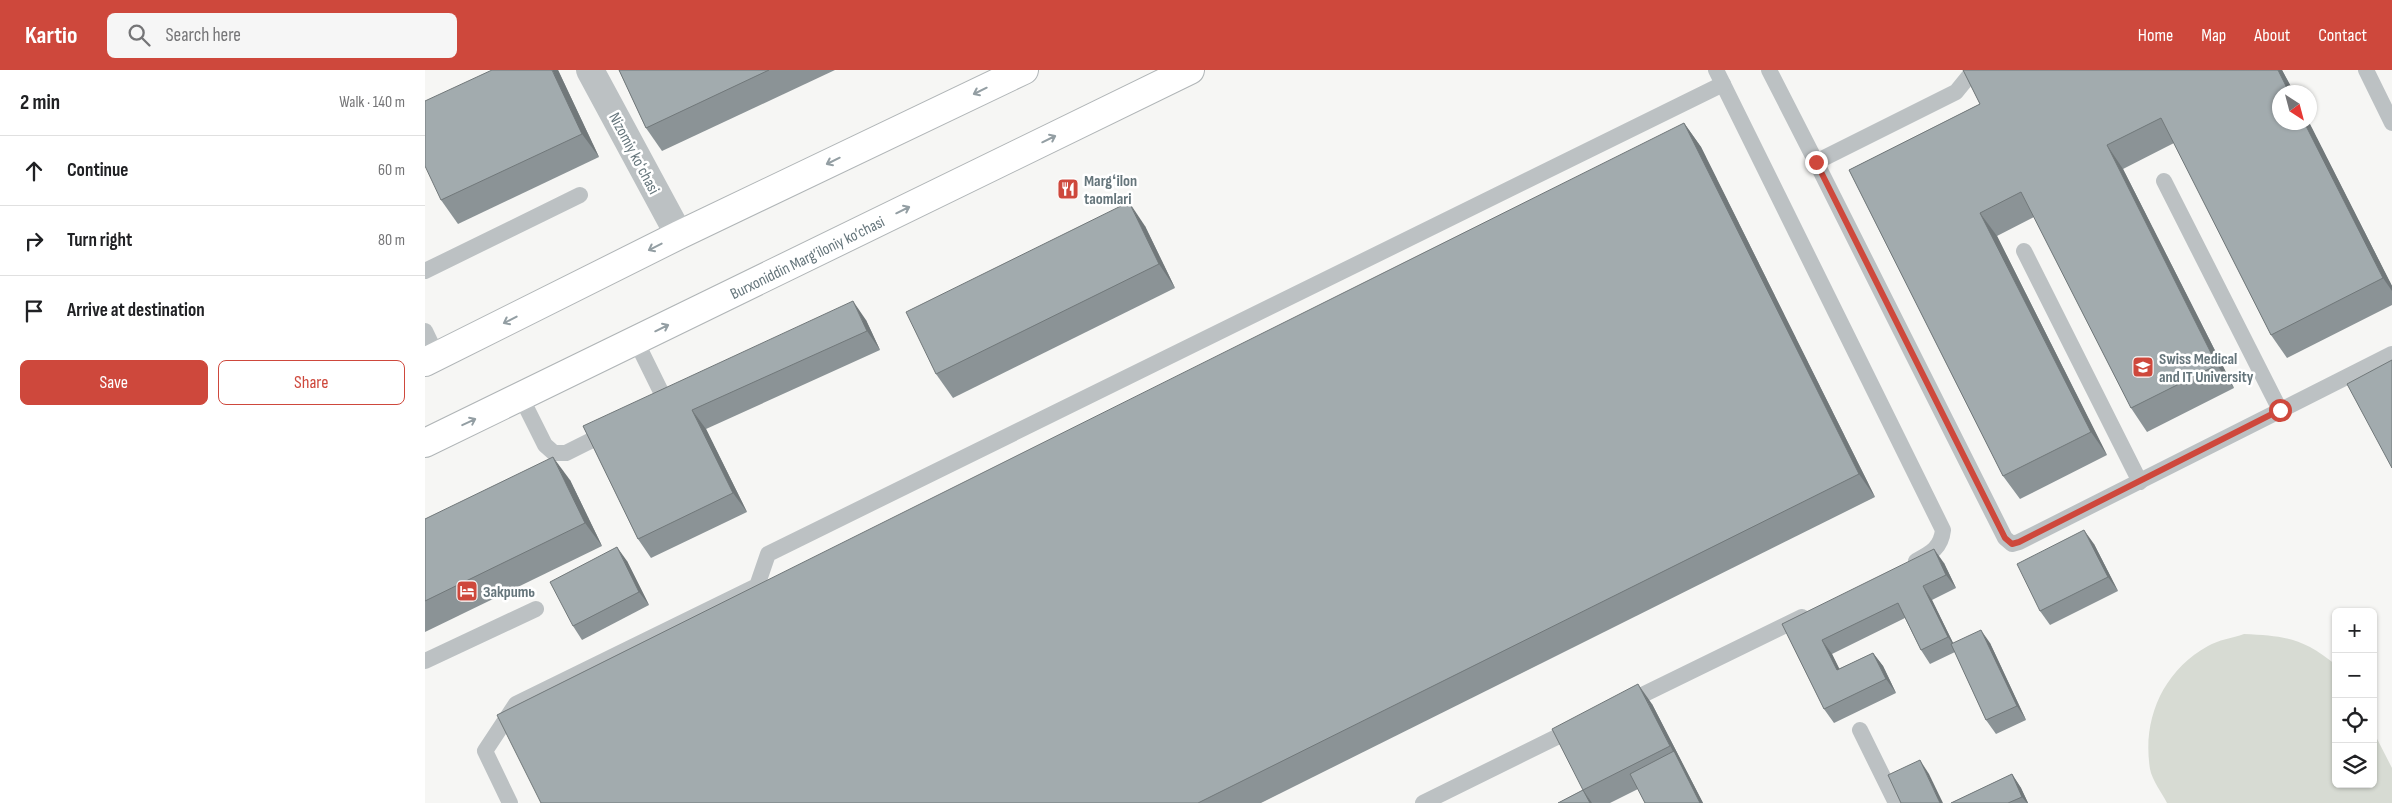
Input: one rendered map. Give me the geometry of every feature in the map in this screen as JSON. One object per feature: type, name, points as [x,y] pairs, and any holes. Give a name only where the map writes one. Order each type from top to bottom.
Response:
[{"type":"main road","points":[[431,359],[679,235],[1024,70]]},
{"type":"main road","name":"Burxoniddin Marg’iloniy ko’chasi","points":[[425,443],[1190,70]]},
{"type":"street","name":"Nizomiy koʻchasi","points":[[591,70],[679,235]]},
{"type":"lane","points":[[1769,70],[2005,538],[2012,544],[2140,482],[2392,354]]},
{"type":"lane","points":[[1816,162],[1956,92],[1974,70]]},
{"type":"lane","points":[[2366,70],[2392,124]]},
{"type":"lane","points":[[510,803],[485,751],[516,704],[757,586],[768,554],[1720,77],[1943,530],[1942,541],[1934,552],[1898,570]]},
{"type":"lane","points":[[2164,181],[2280,410]]},
{"type":"lane","points":[[425,271],[580,195]]},
{"type":"lane","points":[[2024,251],[2140,482]]},
{"type":"lane","points":[[425,331],[431,359]]},
{"type":"lane","points":[[636,341],[667,404]]},
{"type":"lane","points":[[650,412],[684,396]]},
{"type":"lane","points":[[521,397],[545,445],[554,453],[566,453],[625,424]]},
{"type":"lane","points":[[425,661],[536,609]]},
{"type":"lane","points":[[1611,710],[1817,609]]},
{"type":"lane","points":[[1423,803],[1593,719]]},
{"type":"lane","points":[[1860,730],[1896,803]]},
{"type":"shaded area","points":[[2244,634],[2283,638],[2314,649],[2332,662],[2332,788],[2377,788],[2377,739],[2392,768],[2392,803],[2167,803],[2150,769],[2149,732],[2153,715],[2159,698],[2179,669],[2192,656],[2221,641]]},
{"type":"building","points":[[492,70],[552,70],[582,134],[441,200],[425,166],[425,101]]},
{"type":"building","points":[[619,70],[769,70],[646,128]]},
{"type":"building","points":[[1963,70],[2278,70],[2286,85],[2272,85],[2272,130],[2308,130],[2383,278],[2271,335],[2161,118],[2107,145],[2217,365],[2131,408],[2021,192],[1980,213],[2091,432],[2003,476],[1849,170],[1980,104]]},
{"type":"building","points":[[1684,123],[1859,474],[1198,803],[541,803],[497,715]]},
{"type":"building","points":[[1129,202],[1159,264],[936,374],[906,312]]},
{"type":"building","points":[[853,301],[867,331],[692,410],[733,493],[638,539],[583,426]]},
{"type":"building","points":[[2392,360],[2392,468],[2347,384]]},
{"type":"building","points":[[553,457],[585,523],[425,601],[425,519]]},
{"type":"building","points":[[2084,530],[2108,577],[2040,611],[2017,564]]},
{"type":"building","points":[[617,547],[639,592],[573,626],[550,582]]},
{"type":"building","points":[[1934,549],[1946,575],[1923,586],[1948,637],[1921,650],[1898,603],[1822,640],[1837,670],[1873,653],[1886,679],[1824,709],[1782,624]]},
{"type":"building","points":[[1981,630],[2017,706],[1986,720],[1951,644]]},
{"type":"building","points":[[1638,684],[1670,746],[1583,790],[1552,729]]},
{"type":"building","points":[[1674,751],[1700,803],[1645,803],[1630,774]]},
{"type":"building","points":[[1920,760],[1940,803],[1901,803],[1888,775]]},
{"type":"building","points":[[2012,774],[2022,797],[2008,803],[1951,803]]},
{"type":"building","points":[[1583,790],[1590,803],[1558,803]]},
{"type":"place","name":"Margʻilon taomlari","points":[[1068,189]]},
{"type":"place","name":"Swiss Medical and IT University","points":[[2143,367]]},
{"type":"place","name":"Закрить","points":[[467,591]]},
{"type":"route","points":[[1816,162],[2005,538],[2012,544],[2280,410]]}]
